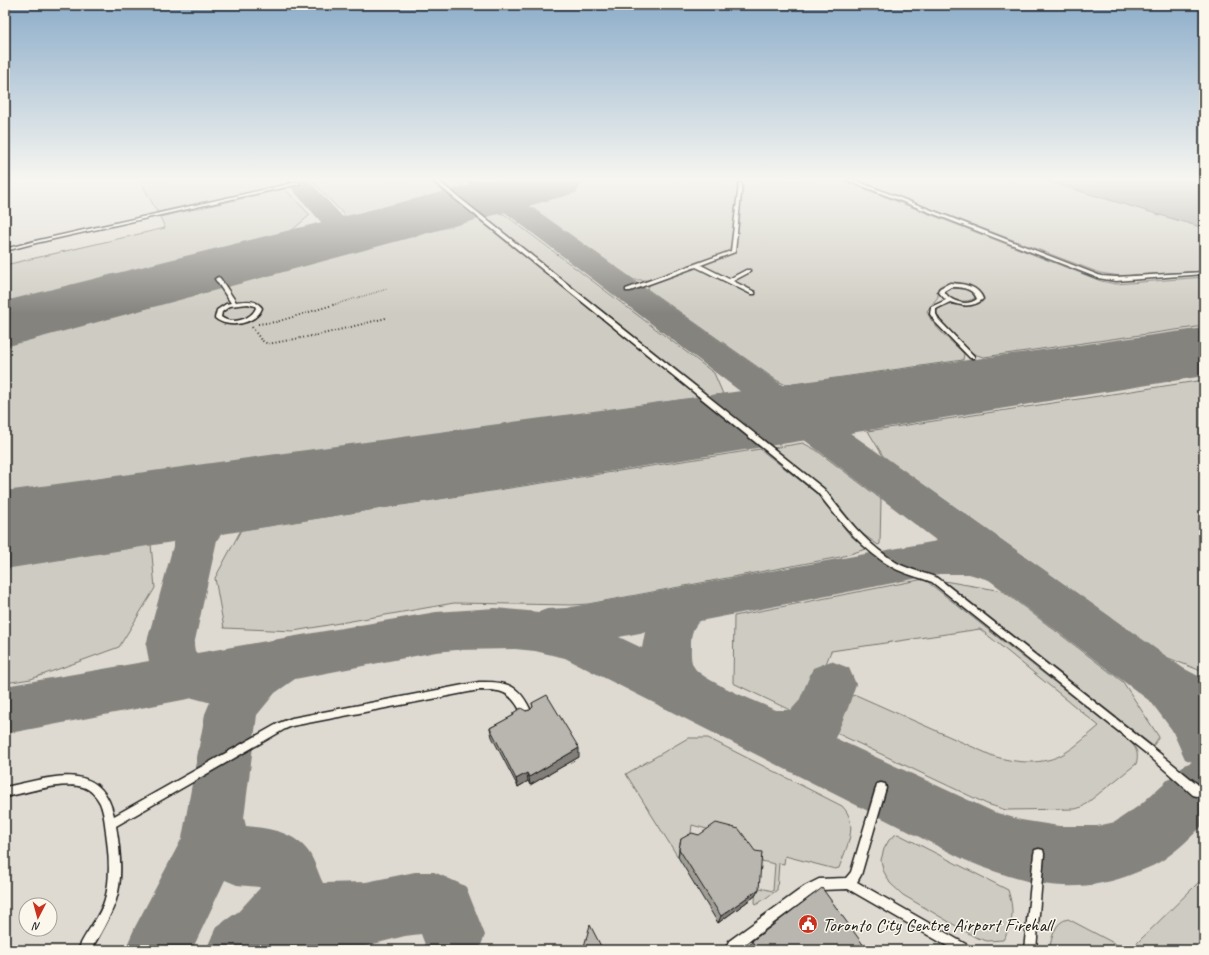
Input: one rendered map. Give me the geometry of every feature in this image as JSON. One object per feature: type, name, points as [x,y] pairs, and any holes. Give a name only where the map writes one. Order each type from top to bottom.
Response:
[{"type":"lane","points":[[5,250],[113,225]]},
{"type":"lane","points":[[489,225],[821,491],[849,528],[871,547],[896,565],[936,580],[1150,751],[1197,791]]},
{"type":"lane","points":[[628,290],[696,264],[733,252],[736,225]]},
{"type":"lane","points":[[964,225],[1100,277],[1116,279],[1204,273]]},
{"type":"lane","points":[[696,264],[753,293]]},
{"type":"lane","points":[[729,281],[748,271]]},
{"type":"lane","points":[[218,279],[234,303]]},
{"type":"lane","points":[[949,300],[941,291],[942,288],[950,285],[973,289],[980,296],[978,301],[968,304],[949,300],[933,308],[933,314],[937,321],[972,357]]},
{"type":"lane","points":[[248,302],[257,305],[259,308],[255,314],[244,320],[225,322],[218,318],[218,314],[223,308],[234,303],[248,302]]},
{"type":"lane","points":[[110,824],[282,726],[292,722],[479,686],[497,685],[508,688],[518,696],[528,715]]},
{"type":"lane","points":[[5,792],[68,781],[84,782],[92,786],[101,795],[110,816],[115,872],[111,898],[105,913],[84,950]]},
{"type":"lane","points":[[849,883],[856,875],[881,788]]},
{"type":"lane","points":[[1030,950],[1039,854]]},
{"type":"lane","points":[[731,950],[733,945],[809,890],[819,885],[849,883],[965,950]]},
{"type":"path","points":[[244,320],[263,324],[276,322],[387,289]]},
{"type":"path","points":[[244,320],[252,327],[260,339],[264,343],[268,344],[323,334],[386,318]]},
{"type":"shaded area","points":[[5,225],[1044,225],[1204,264],[1204,950],[5,950]]},
{"type":"shaded area","points":[[163,225],[299,225],[277,243],[5,313],[5,265],[165,228]]},
{"type":"shaded area","points":[[420,225],[485,225],[701,397],[5,496],[5,336]]},
{"type":"shaded area","points":[[494,225],[518,225],[714,373],[723,394],[710,396]]},
{"type":"shaded area","points":[[556,225],[956,225],[1101,281],[1116,284],[1204,277],[1204,326],[984,357],[972,353],[945,327],[937,315],[936,311],[945,306],[973,305],[982,302],[984,298],[976,289],[970,285],[956,282],[943,285],[938,288],[938,297],[927,311],[929,317],[938,328],[964,354],[963,360],[786,385],[776,380],[647,289],[651,283],[646,280],[634,280]]},
{"type":"shaded area","points":[[972,225],[1192,225],[1204,228],[1204,271],[1120,276],[1100,273]]},
{"type":"shaded area","points":[[1192,225],[1204,225],[1204,228]]},
{"type":"shaded area","points":[[959,287],[972,292],[975,298],[968,301],[959,301],[955,300],[946,293],[947,289]]},
{"type":"shaded area","points":[[1204,380],[1204,672],[1166,657],[883,456],[868,431]]},
{"type":"shaded area","points":[[803,443],[816,450],[881,499],[880,544],[878,545],[860,532],[826,490],[772,448]]},
{"type":"shaded area","points":[[760,449],[816,493],[850,535],[866,549],[840,557],[588,604],[454,603],[294,631],[224,628],[215,578],[241,530]]},
{"type":"shaded area","points":[[151,544],[155,588],[119,647],[31,679],[5,683],[5,567]]},
{"type":"shaded area","points":[[924,579],[1129,741],[1137,751],[1136,764],[1082,807],[1075,809],[1006,810],[987,804],[828,729],[839,699],[856,695],[993,756],[1020,762],[1039,762],[1065,753],[1099,726],[980,629],[831,651],[809,707],[792,711],[733,683],[734,616]]},
{"type":"shaded area","points":[[944,581],[1003,591],[1123,682],[1159,737],[1153,746]]},
{"type":"shaded area","points":[[688,738],[708,738],[842,806],[850,820],[851,828],[848,844],[839,868],[835,869],[785,856],[784,864],[779,863],[777,890],[756,905],[756,887],[773,891],[775,864],[752,859],[714,831],[692,825],[690,841],[679,847],[678,857],[626,774]]},
{"type":"shaded area","points":[[898,834],[1008,890],[1012,916],[1007,934],[1003,940],[987,941],[975,937],[903,895],[890,883],[883,870],[881,860],[884,849],[889,840]]},
{"type":"shaded area","points":[[1204,877],[1204,944],[1198,950],[1130,950]]},
{"type":"shaded area","points":[[1068,919],[1127,950],[1049,950],[1054,931],[1060,923]]},
{"type":"building","points":[[547,695],[579,748],[529,777],[527,773],[516,779],[490,728],[514,715],[513,713],[521,708],[526,711],[530,710],[533,707],[532,703]]},
{"type":"building","points":[[716,823],[739,829],[755,851],[762,852],[759,889],[721,916],[679,849],[681,839],[692,833],[699,835]]},
{"type":"building","name":"Toronto City Centre Airport Firehall","points":[[822,888],[867,950],[757,950],[752,941]]},
{"type":"building","points":[[590,925],[603,950],[583,950]]},
{"type":"taxiway","points":[[336,225],[346,235]]},
{"type":"taxiway","points":[[538,225],[1165,684],[1204,705]]},
{"type":"taxiway","points":[[196,539],[201,530],[215,515],[240,500],[259,492]]},
{"type":"taxiway","points":[[141,510],[168,511],[184,516],[190,521],[194,529],[196,539]]},
{"type":"taxiway","points":[[193,676],[187,674],[179,668],[173,661],[170,645],[196,539]]},
{"type":"taxiway","points":[[688,605],[939,557],[969,557],[997,565]]},
{"type":"taxiway","points":[[547,629],[566,628],[688,605]]},
{"type":"taxiway","points":[[686,693],[674,680],[667,660],[666,650],[667,639],[674,619],[680,611],[688,605]]},
{"type":"taxiway","points":[[193,676],[436,632],[495,628],[535,631],[573,640],[591,647],[772,735]]},
{"type":"taxiway","points":[[158,950],[211,842],[231,714],[235,705],[250,683],[264,671],[281,662]]},
{"type":"taxiway","points":[[5,710],[193,676]]},
{"type":"taxiway","points":[[193,676],[208,680]]},
{"type":"taxiway","points":[[772,735],[797,735],[813,726],[818,718],[831,684]]},
{"type":"taxiway","points":[[1170,689],[1190,713],[1204,741]]},
{"type":"taxiway","points":[[772,735],[986,839],[1003,845],[1040,854],[1078,857],[1097,856],[1115,852],[1132,845],[1152,833],[1204,785]]},
{"type":"taxiway","points":[[215,819],[219,838],[226,849],[237,855],[271,859],[278,863],[287,873],[292,887],[290,903],[291,913],[300,950]]},
{"type":"taxiway","points":[[292,890],[303,908],[320,915],[366,914],[415,903],[434,904],[441,907],[445,913],[453,935]]},
{"type":"taxiway","points":[[239,950],[255,940],[275,922],[290,898]]},
{"type":"runway","points":[[5,324],[388,225]]},
{"type":"runway","points":[[5,530],[1204,352]]},
{"type":"place","name":"Toronto City Centre Airport Firehall","points":[[808,924]]}]
